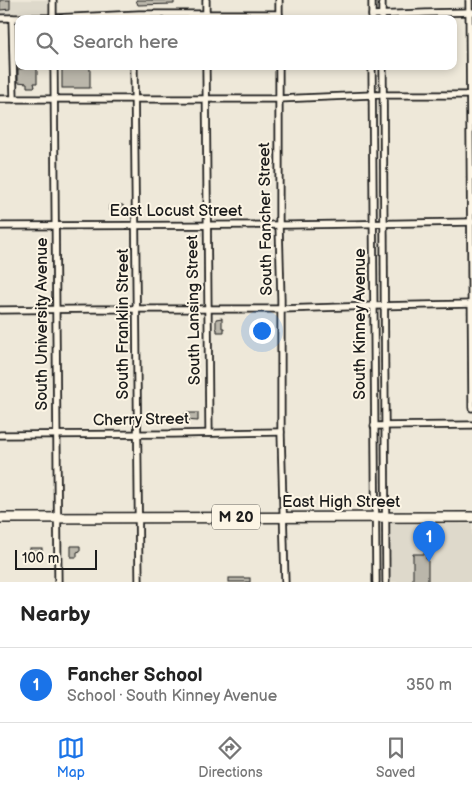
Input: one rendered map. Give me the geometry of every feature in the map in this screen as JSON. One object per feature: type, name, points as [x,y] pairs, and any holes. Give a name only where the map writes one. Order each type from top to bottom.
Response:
[{"type":"main road","name":"East High Street","points":[[0,518],[472,517]]},
{"type":"street","points":[[53,0],[53,15]]},
{"type":"street","points":[[206,0],[206,15]]},
{"type":"street","points":[[279,0],[279,15]]},
{"type":"street","points":[[372,0],[372,15]]},
{"type":"street","points":[[382,0],[382,15]]},
{"type":"street","points":[[469,0],[471,12],[472,408]]},
{"type":"street","points":[[404,15],[471,12]]},
{"type":"street","points":[[0,18],[12,18],[14,99]]},
{"type":"street","name":"South University Avenue","points":[[54,70],[58,582]]},
{"type":"street","name":"South Franklin Street","points":[[134,70],[138,582]]},
{"type":"street","name":"South Lansing Street","points":[[206,70],[209,433]]},
{"type":"street","name":"South Fancher Street","points":[[279,70],[278,225],[285,582]]},
{"type":"street","name":"South Kinney Avenue","points":[[372,70],[376,582]]},
{"type":"street","name":"South Kinney Avenue","points":[[383,70],[386,582]]},
{"type":"street","points":[[0,99],[207,99],[471,95]]},
{"type":"street","name":"East Locust Street","points":[[0,226],[471,222]]},
{"type":"street","points":[[0,310],[281,310],[472,304]]},
{"type":"street","points":[[374,426],[472,425]]},
{"type":"street","name":"Cherry Street","points":[[0,435],[281,432]]},
{"type":"shaded area","points":[[0,0],[53,0],[53,15],[15,15],[15,18],[0,18]]},
{"type":"shaded area","points":[[472,523],[472,582],[386,582],[386,524]]},
{"type":"building","points":[[0,0],[10,0],[10,9],[0,10]]},
{"type":"building","points":[[136,0],[174,0],[174,4],[138,5]]},
{"type":"building","points":[[18,70],[37,70],[37,83],[34,83],[35,87],[27,87],[27,83],[18,82]]},
{"type":"building","points":[[62,70],[90,70],[90,88],[62,88]]},
{"type":"building","points":[[109,205],[123,205],[124,213],[112,212],[112,210],[109,210]]},
{"type":"building","points":[[222,318],[224,332],[217,332],[216,319]]},
{"type":"building","points":[[185,413],[198,413],[198,421],[185,420]]},
{"type":"building","points":[[71,546],[80,546],[77,557],[71,557]]},
{"type":"building","points":[[30,548],[42,548],[42,557],[30,557]]},
{"type":"building","points":[[413,554],[426,554],[426,559],[428,559],[428,582],[413,582]]},
{"type":"building","points":[[229,578],[250,578],[250,582],[229,582]]},
{"type":"place","name":"Fancher School","points":[[429,562]]}]
